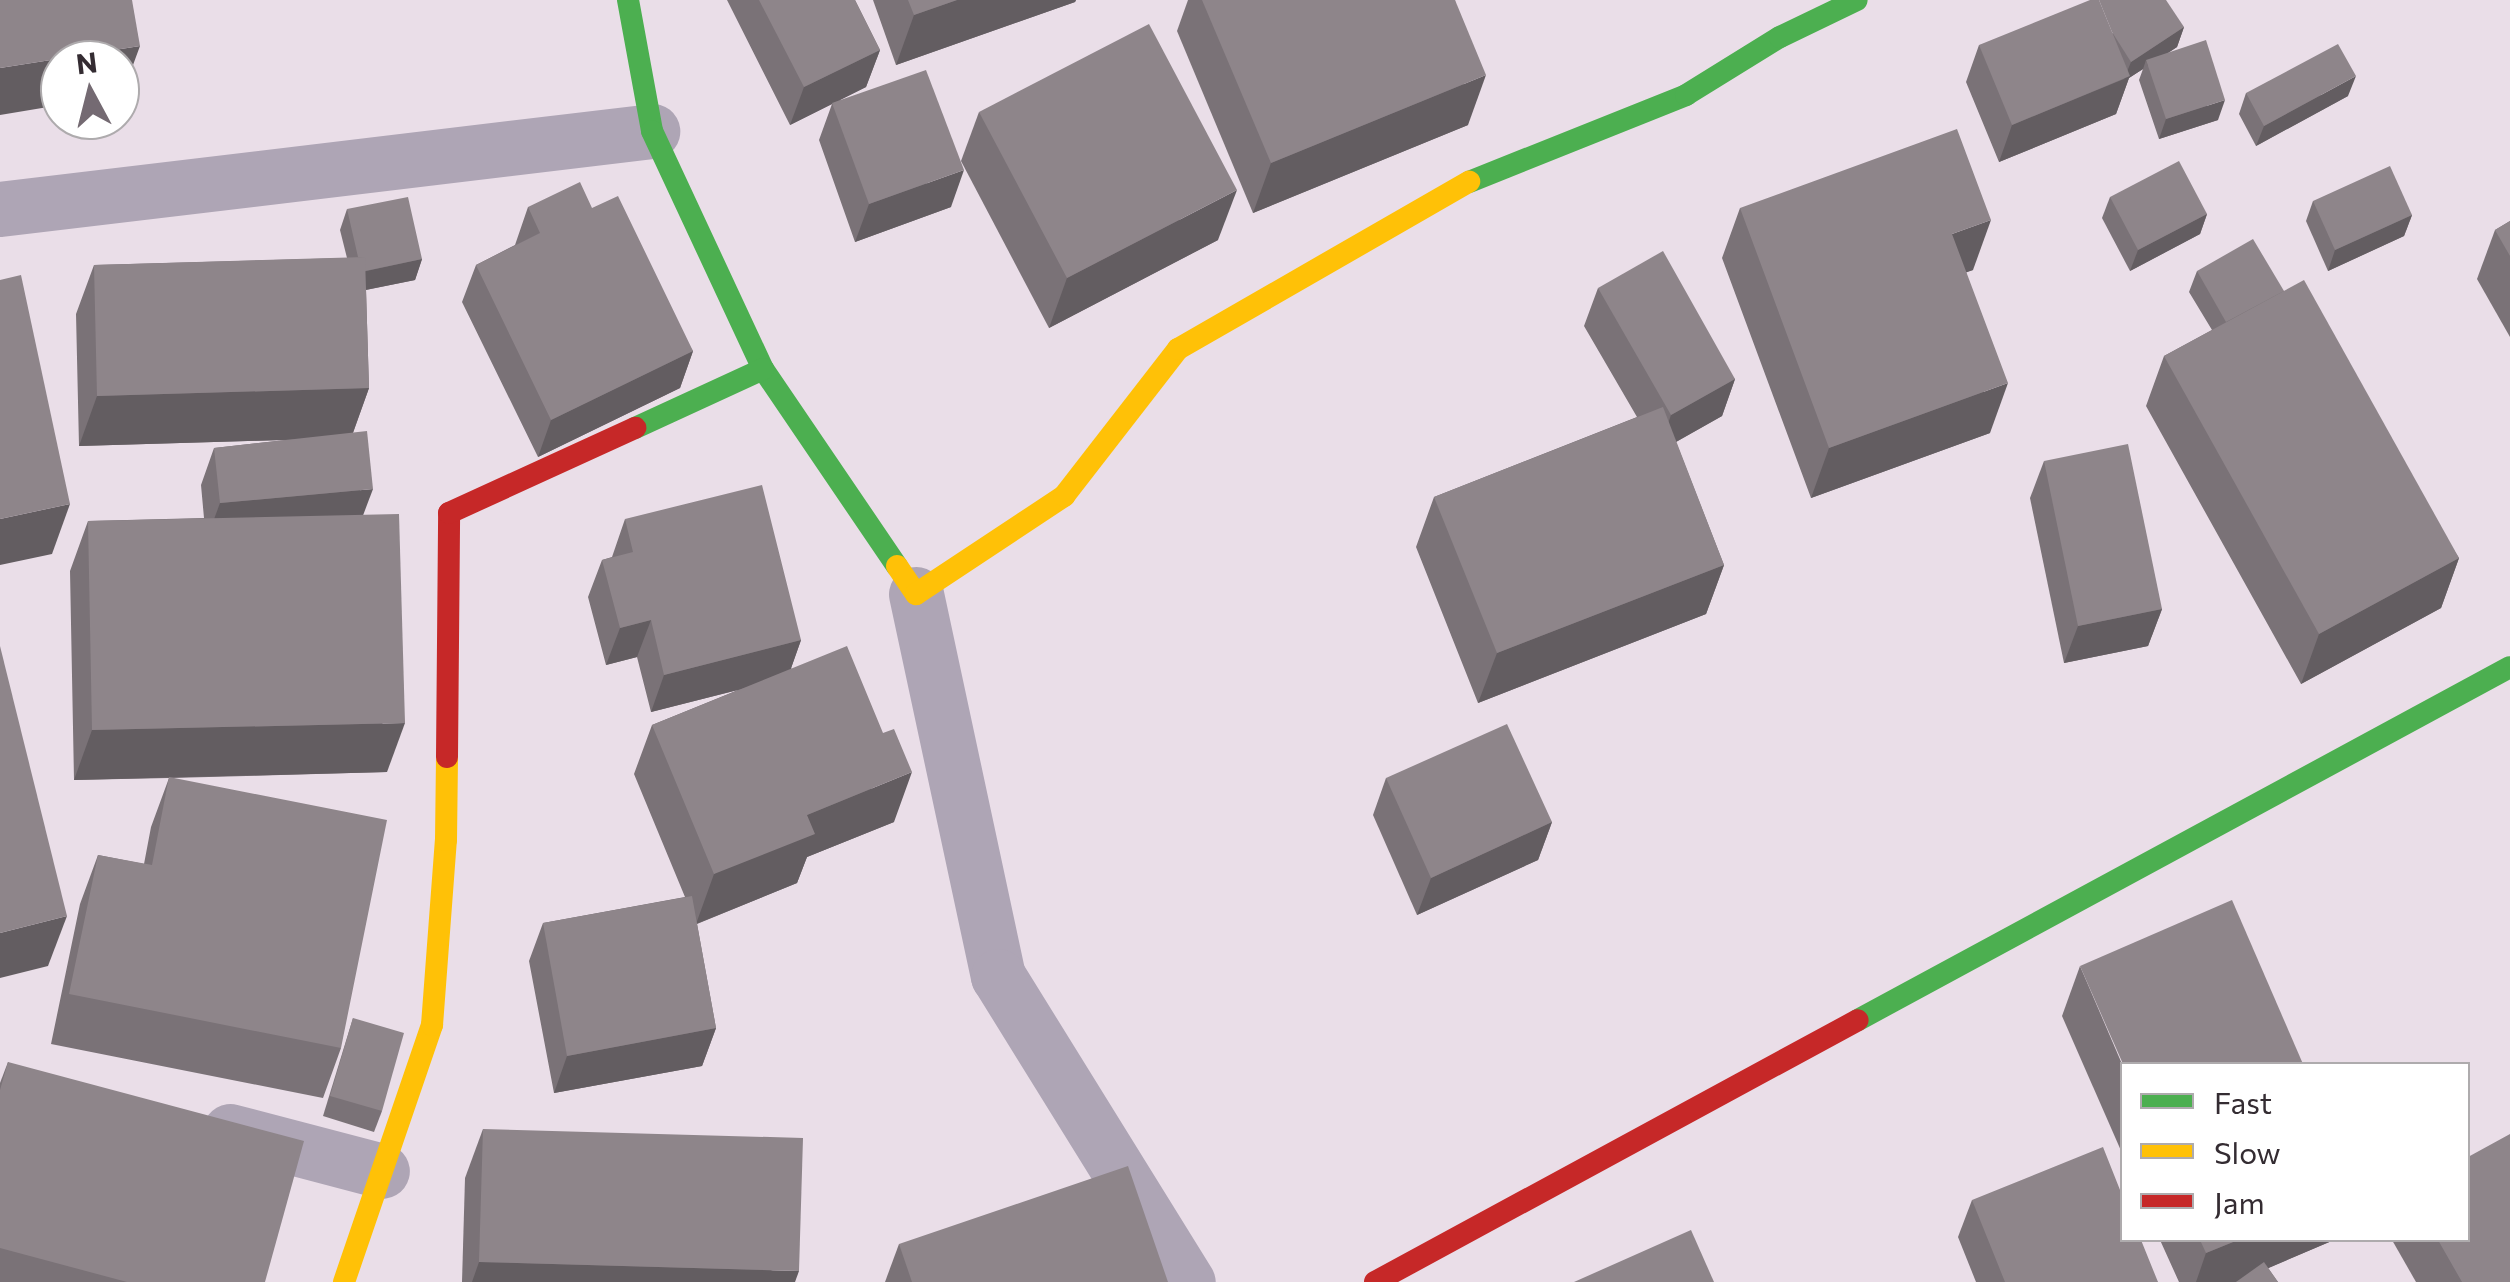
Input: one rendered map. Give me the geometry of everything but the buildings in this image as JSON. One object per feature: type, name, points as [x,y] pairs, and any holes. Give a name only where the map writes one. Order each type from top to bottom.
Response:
[{"type":"street","points":[[628,0],[652,131],[764,368],[916,594],[998,976],[1188,1282]]},
{"type":"street","points":[[916,594],[1064,496],[1178,348],[1450,189],[1686,95],[1780,37],[1858,0]]},
{"type":"street","points":[[0,210],[652,131]]},
{"type":"street","points":[[344,1282],[432,1025],[446,840],[449,514],[764,368]]},
{"type":"street","points":[[1375,1282],[2510,668]]},
{"type":"street","points":[[191,1120],[382,1171]]},
{"type":"traffic: fast","points":[[628,0],[652,131],[763,369],[897,566]]},
{"type":"traffic: fast","points":[[1469,182],[1686,95],[1780,37],[1857,0]]},
{"type":"traffic: fast","points":[[635,428],[763,369]]},
{"type":"traffic: fast","points":[[1858,1020],[2510,667]]},
{"type":"traffic: slow","points":[[897,566],[916,594],[1064,496],[1178,349],[1469,182]]},
{"type":"traffic: slow","points":[[344,1282],[432,1025],[446,840],[447,757]]},
{"type":"traffic: jam","points":[[447,757],[449,513],[635,428]]},
{"type":"traffic: jam","points":[[1375,1282],[1858,1020]]}]
